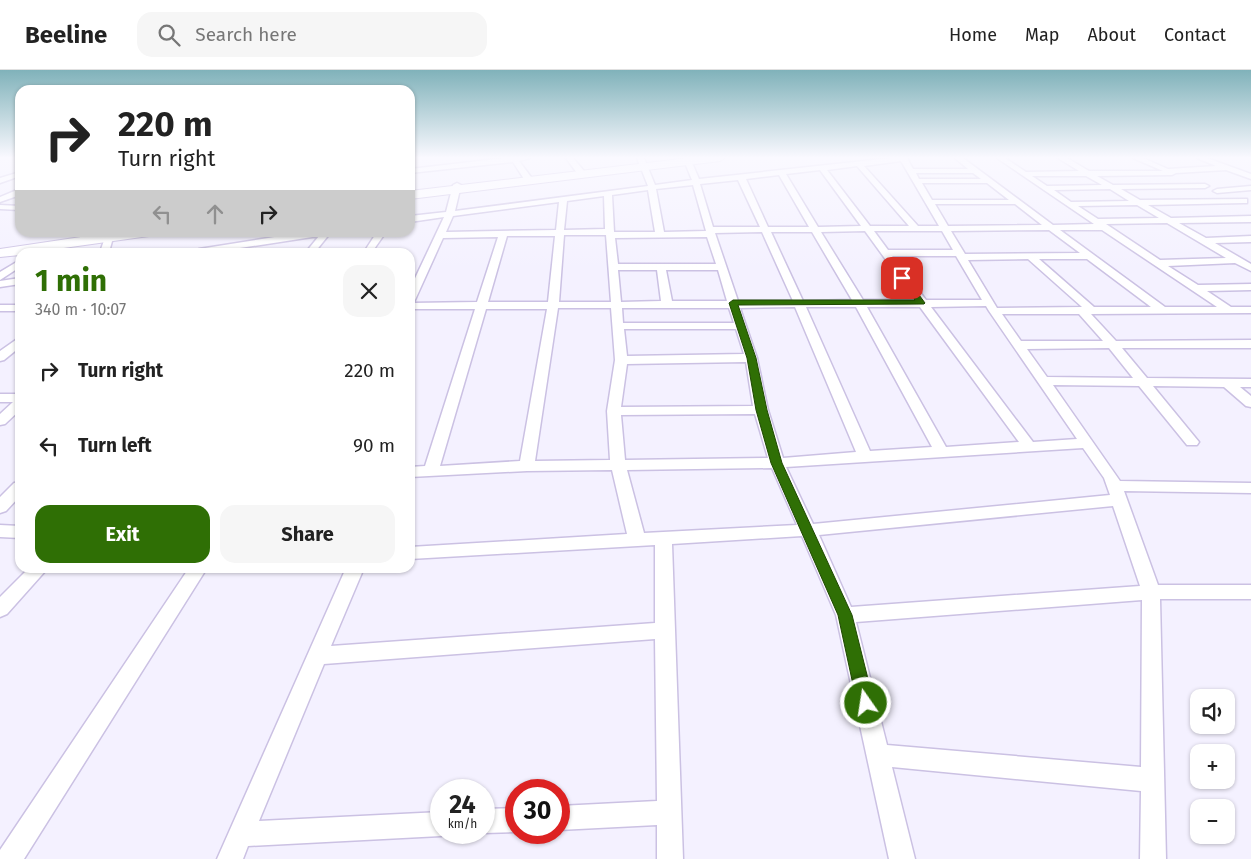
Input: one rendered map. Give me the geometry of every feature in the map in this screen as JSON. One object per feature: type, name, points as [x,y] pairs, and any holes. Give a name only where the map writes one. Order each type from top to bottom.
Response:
[{"type":"main road","points":[[0,248],[74,237]]},
{"type":"main road","points":[[52,248],[110,239]]},
{"type":"main road","points":[[0,253],[15,252]]},
{"type":"street","points":[[0,200],[12,195]]},
{"type":"street","points":[[415,289],[450,213],[455,195]]},
{"type":"street","points":[[415,218],[594,195]]},
{"type":"street","points":[[608,195],[621,360],[614,411],[618,465],[637,540]]},
{"type":"street","points":[[652,195],[660,235]]},
{"type":"street","points":[[700,195],[751,358],[762,410],[777,463],[845,615],[902,859]]},
{"type":"street","points":[[750,195],[865,456]]},
{"type":"street","points":[[795,195],[859,303],[941,451]]},
{"type":"street","points":[[841,195],[1030,446]]},
{"type":"street","points":[[886,195],[916,229]]},
{"type":"street","points":[[925,195],[991,307],[1111,477],[1117,493],[1150,592],[1153,859]]},
{"type":"street","points":[[1006,195],[1163,311]]},
{"type":"street","points":[[1055,195],[1230,311]]},
{"type":"street","points":[[1123,195],[1251,268]]},
{"type":"street","points":[[1228,195],[1248,203]]},
{"type":"street","points":[[526,466],[553,304],[563,199]]},
{"type":"street","points":[[929,202],[1016,202]]},
{"type":"street","points":[[1069,204],[1248,203]]},
{"type":"street","points":[[0,207],[15,208]]},
{"type":"street","points":[[1096,222],[1251,219]]},
{"type":"street","points":[[440,235],[560,233],[660,235],[815,229],[1104,227]]},
{"type":"street","points":[[431,471],[503,234]]},
{"type":"street","points":[[255,237],[256,244]]},
{"type":"street","points":[[228,248],[297,237]]},
{"type":"street","points":[[314,248],[323,237]]},
{"type":"street","points":[[371,248],[378,237]]},
{"type":"street","points":[[1204,241],[1251,239]]},
{"type":"street","points":[[252,248],[256,244]]},
{"type":"street","points":[[884,253],[1031,257],[1090,256]]},
{"type":"street","points":[[1031,257],[1087,311],[1192,442]]},
{"type":"street","points":[[1158,263],[1243,262]]},
{"type":"street","points":[[0,277],[15,266]]},
{"type":"street","points":[[613,267],[721,266]]},
{"type":"street","points":[[661,267],[667,303]]},
{"type":"street","points":[[0,284],[15,282]]},
{"type":"street","points":[[1196,288],[1251,287]]},
{"type":"street","points":[[415,306],[921,303],[1087,311],[1251,310]]},
{"type":"street","points":[[0,308],[15,308]]},
{"type":"street","points":[[618,326],[741,326]]},
{"type":"street","points":[[1018,345],[1251,344]]},
{"type":"street","points":[[0,357],[15,345]]},
{"type":"street","points":[[621,360],[751,358]]},
{"type":"street","points":[[1043,381],[1251,383]]},
{"type":"street","points":[[1228,383],[1251,403]]},
{"type":"street","points":[[0,398],[15,398]]},
{"type":"street","points":[[0,420],[15,407]]},
{"type":"street","points":[[614,411],[762,410]]},
{"type":"street","points":[[415,472],[526,466],[777,463],[941,451],[1087,444]]},
{"type":"street","points":[[415,553],[808,530],[1117,493],[1251,488]]},
{"type":"street","points":[[0,507],[15,492]]},
{"type":"street","points":[[0,531],[15,532]]},
{"type":"street","points":[[663,538],[670,859]]},
{"type":"street","points":[[0,608],[34,573]]},
{"type":"street","points":[[9,859],[195,573]]},
{"type":"street","points":[[230,859],[353,573]]},
{"type":"street","points":[[845,615],[1150,592],[1251,592]]},
{"type":"street","points":[[317,656],[665,630]]},
{"type":"street","points":[[878,755],[1151,780]]},
{"type":"street","points":[[570,817],[669,812]]},
{"type":"street","points":[[241,834],[430,825]]},
{"type":"route","points":[[866,703],[845,615],[777,463],[762,410],[751,358],[733,303],[921,303],[902,278]]}]
